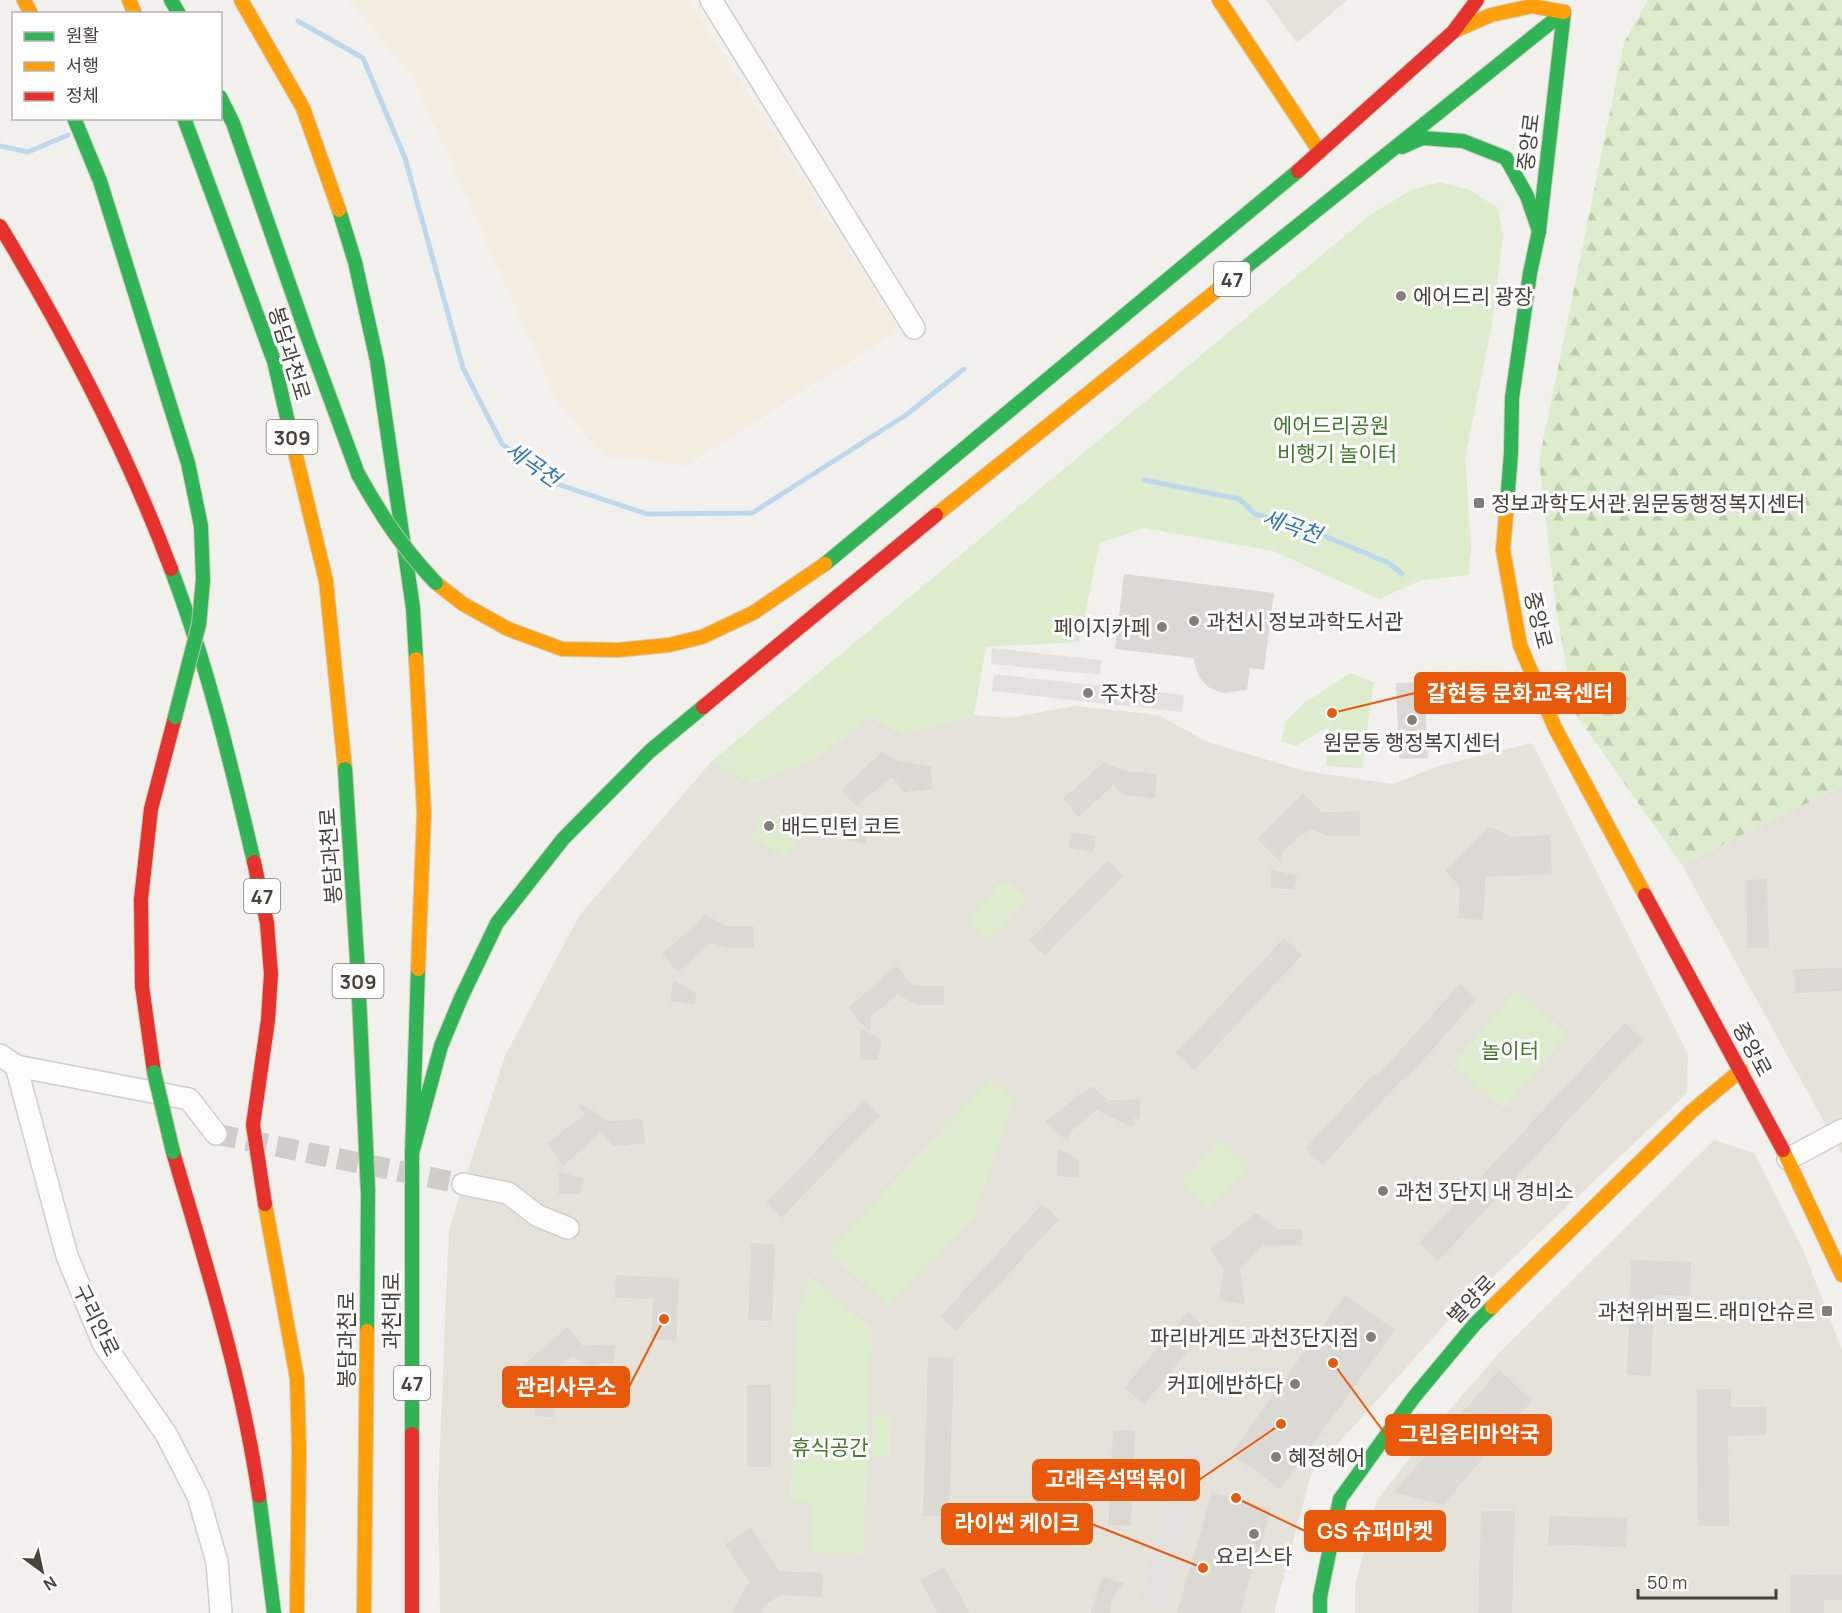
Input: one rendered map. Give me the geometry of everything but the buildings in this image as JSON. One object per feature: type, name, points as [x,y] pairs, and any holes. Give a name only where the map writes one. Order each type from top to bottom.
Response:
[{"type":"main road","name":"47","points":[[241,0],[303,108],[315,140],[356,262],[381,385],[414,608],[424,813],[412,1153]]},
{"type":"main road","points":[[1219,0],[1320,152]]},
{"type":"main road","points":[[222,101],[237,134],[358,474],[383,519],[413,559],[436,583],[464,604],[508,629],[562,649],[618,650],[669,645],[702,637],[753,613],[832,560],[1320,152],[1453,32],[1477,0]]},
{"type":"main road","points":[[1453,32],[1491,15],[1532,6],[1571,6]]},
{"type":"main road","name":"47","points":[[412,1153],[441,1046],[497,923],[563,839],[650,752],[899,545],[1571,6]]},
{"type":"main road","name":"중앙로","points":[[1571,6],[1539,231],[1530,273],[1512,398],[1511,453],[1503,550],[1520,645],[1555,728],[1788,1159],[1842,1275]]},
{"type":"main road","points":[[75,120],[100,181],[188,463],[201,526],[203,580],[199,624],[151,809],[141,899],[142,986],[154,1072],[173,1152],[217,1302],[243,1409],[258,1487],[274,1613]]},
{"type":"main road","name":"봉담과천로","points":[[185,120],[274,361],[326,581],[345,769],[368,1192],[364,1613]]},
{"type":"main road","points":[[1389,153],[1422,138],[1463,141],[1506,158],[1527,196],[1539,231]]},
{"type":"main road","name":"47","points":[[0,226],[45,302],[107,422],[160,539],[179,589],[212,694],[231,762],[259,884],[267,923],[271,974],[268,1020],[253,1125],[259,1172],[297,1378],[299,1451],[297,1613]]},
{"type":"main road","name":"별양로","points":[[1320,1613],[1320,1597],[1340,1499],[1414,1397],[1474,1325],[1692,1111],[1741,1070]]},
{"type":"main road","name":"과천대로","points":[[412,1153],[412,1613]]},
{"type":"street","points":[[711,0],[914,328]]},
{"type":"street","points":[[8,1060],[189,1099],[216,1134]]},
{"type":"street","name":"구리안로","points":[[8,1060],[67,1256],[103,1343],[166,1434],[198,1496],[217,1562],[221,1613]]},
{"type":"street","points":[[1788,1159],[1842,1130]]},
{"type":"street","points":[[463,1184],[508,1194],[538,1216],[568,1228]]},
{"type":"shaded area","points":[[349,0],[689,0],[899,330],[688,465],[605,456],[558,403],[413,77]]},
{"type":"shaded area","points":[[1266,0],[1347,0],[1297,43]]},
{"type":"shaded area","name":"주차장","points":[[992,648],[1101,660],[1100,675],[991,664]]},
{"type":"shaded area","name":"주차장","points":[[994,674],[1184,695],[1182,712],[992,691]]},
{"type":"shaded area","points":[[1076,706],[1158,715],[1208,742],[1305,771],[1393,784],[1438,766],[1532,743],[1688,1055],[1687,1093],[1456,1312],[1311,1474],[1274,1613],[440,1613],[438,1491],[449,1229],[505,1056],[579,916],[712,761],[750,783],[816,758],[870,717],[904,734],[974,715],[1008,718]]},
{"type":"shaded area","points":[[1842,786],[1842,1154],[1682,865]]},
{"type":"shaded area","points":[[1714,1140],[1754,1153],[1802,1247],[1842,1350],[1842,1613],[1355,1613],[1355,1586],[1377,1500],[1432,1430],[1500,1352]]},
{"type":"shaded area","points":[[1181,1444],[1205,1457],[1165,1608],[1140,1605]]},
{"type":"green space","points":[[1648,0],[1842,0],[1842,786],[1682,865],[1574,712],[1556,608],[1539,461],[1624,43]]},
{"type":"green space","name":"에어드리공원","points":[[1440,182],[1470,190],[1498,208],[1503,236],[1492,325],[1465,458],[1471,546],[1469,575],[1422,580],[1379,599],[1273,551],[1144,528],[1100,543],[1079,642],[986,647],[974,715],[904,734],[870,717],[816,758],[749,783],[712,761],[1370,215],[1411,190]]},
{"type":"green space","points":[[1350,673],[1374,682],[1362,768],[1326,766],[1329,726],[1296,746],[1281,741],[1286,721],[1303,704]]},
{"type":"green space","name":"배드민턴 코트","points":[[763,815],[800,837],[787,858],[750,837]]},
{"type":"green space","points":[[1005,879],[1027,900],[989,940],[967,918]]},
{"type":"green space","name":"놀이터","points":[[1516,990],[1568,1034],[1504,1109],[1452,1065]]},
{"type":"green space","points":[[990,1079],[1015,1099],[974,1216],[889,1306],[827,1252]]},
{"type":"green space","points":[[1220,1140],[1250,1169],[1210,1209],[1181,1180]]},
{"type":"green space","name":"휴식공간","points":[[809,1276],[872,1329],[864,1554],[810,1552],[812,1503],[789,1502],[797,1316]]},
{"type":"green space","points":[[873,1415],[891,1415],[890,1457],[872,1457]]},
{"type":"waterway","name":"세곡천","points":[[298,21],[363,58],[405,158],[463,368],[502,444],[557,484],[647,514],[752,513],[906,415],[964,369]]},
{"type":"waterway","name":"세곡천","points":[[0,146],[28,152],[68,135]]},
{"type":"waterway","name":"세곡천","points":[[1144,480],[1239,499],[1255,514],[1310,530],[1389,563],[1402,574]]},
{"type":"tunnel","points":[[216,1134],[463,1184]]},
{"type":"traffic: fast","points":[[171,0],[178,12]]},
{"type":"traffic: fast","points":[[1507,503],[1512,398],[1530,273],[1539,231],[1564,12]]},
{"type":"traffic: fast","points":[[1236,275],[1564,12]]},
{"type":"traffic: fast","points":[[222,101],[233,123],[358,474]]},
{"type":"traffic: fast","points":[[75,120],[100,181],[188,463],[201,526],[203,580]]},
{"type":"traffic: fast","points":[[185,120],[274,361],[290,431]]},
{"type":"traffic: fast","points":[[1402,147],[1422,138],[1463,141],[1506,158],[1527,196],[1539,231]]},
{"type":"traffic: fast","points":[[825,564],[1298,171]]},
{"type":"traffic: fast","points":[[339,210],[355,262],[377,361],[413,608],[416,659]]},
{"type":"traffic: fast","points":[[358,474],[393,531],[436,583]]},
{"type":"traffic: fast","points":[[171,569],[207,678],[254,862]]},
{"type":"traffic: fast","points":[[175,717],[199,624],[203,580]]},
{"type":"traffic: fast","points":[[412,1153],[441,1046],[497,923],[563,839],[650,751],[703,707]]},
{"type":"traffic: fast","points":[[345,769],[368,1192]]},
{"type":"traffic: fast","points":[[412,1434],[412,1153],[418,969]]},
{"type":"traffic: fast","points":[[154,1072],[173,1152]]},
{"type":"traffic: fast","points":[[367,1331],[368,1192]]},
{"type":"traffic: fast","points":[[1320,1613],[1320,1597],[1340,1499],[1414,1397],[1474,1325],[1492,1307]]},
{"type":"traffic: fast","points":[[259,1496],[274,1613]]},
{"type":"traffic: slow","points":[[24,0],[30,12]]},
{"type":"traffic: slow","points":[[129,0],[134,12]]},
{"type":"traffic: slow","points":[[241,0],[303,108],[339,210]]},
{"type":"traffic: slow","points":[[1219,0],[1320,152]]},
{"type":"traffic: slow","points":[[1454,31],[1491,15],[1532,6],[1564,12]]},
{"type":"traffic: slow","points":[[936,515],[1236,275]]},
{"type":"traffic: slow","points":[[290,431],[326,581],[345,769]]},
{"type":"traffic: slow","points":[[1507,503],[1503,550],[1520,645],[1555,728],[1645,895]]},
{"type":"traffic: slow","points":[[436,583],[463,604],[508,629],[562,649],[618,650],[669,645],[702,637],[753,613],[825,564]]},
{"type":"traffic: slow","points":[[416,659],[424,813],[418,969]]},
{"type":"traffic: slow","points":[[1492,1307],[1692,1111],[1741,1070]]},
{"type":"traffic: slow","points":[[1783,1150],[1842,1275]]},
{"type":"traffic: slow","points":[[265,1204],[297,1378],[299,1451],[297,1613]]},
{"type":"traffic: slow","points":[[364,1613],[367,1331]]},
{"type":"traffic: jam","points":[[1298,171],[1453,32],[1477,0]]},
{"type":"traffic: jam","points":[[0,226],[48,309],[115,436],[171,569]]},
{"type":"traffic: jam","points":[[703,707],[936,515]]},
{"type":"traffic: jam","points":[[154,1072],[142,986],[141,899],[151,809],[175,717]]},
{"type":"traffic: jam","points":[[254,862],[267,923],[271,974],[268,1020],[253,1125],[265,1204]]},
{"type":"traffic: jam","points":[[1645,895],[1783,1150]]},
{"type":"traffic: jam","points":[[173,1152],[233,1365],[259,1496]]},
{"type":"traffic: jam","points":[[412,1434],[412,1613]]},
{"type":"place","name":"에어드리 광장","points":[[1401,296]]},
{"type":"place","name":"정보과학도서관.원문동행정복지센터","points":[[1479,503]]},
{"type":"place","name":"과천시 정보과학도서관","points":[[1194,621]]},
{"type":"place","name":"페이지카페","points":[[1162,627]]},
{"type":"place","name":"주차장","points":[[1088,693]]},
{"type":"place","name":"갈현동 문화교육센터","points":[[1332,713]]},
{"type":"place","name":"원문동 행정복지센터","points":[[1412,720]]},
{"type":"place","name":"배드민턴 코트","points":[[769,826]]},
{"type":"place","name":"과천 3단지 내 경비소","points":[[1383,1191]]},
{"type":"place","name":"과천위버필드.래미안슈르","points":[[1827,1311]]},
{"type":"place","name":"관리사무소","points":[[664,1319]]},
{"type":"place","name":"파리바게뜨 과천3단지점","points":[[1371,1337]]},
{"type":"place","name":"그린옵티마약국","points":[[1333,1363]]},
{"type":"place","name":"커피에반하다","points":[[1295,1384]]},
{"type":"place","name":"고래즉석떡볶이","points":[[1281,1424]]},
{"type":"place","name":"혜정헤어","points":[[1276,1457]]},
{"type":"place","name":"GS 슈퍼마켓","points":[[1236,1498]]},
{"type":"place","name":"요리스타","points":[[1254,1534]]},
{"type":"place","name":"라이썬 케이크","points":[[1203,1568]]},
{"type":"park label","name":"비행기 놀이터","points":[[1337,453]]}]
